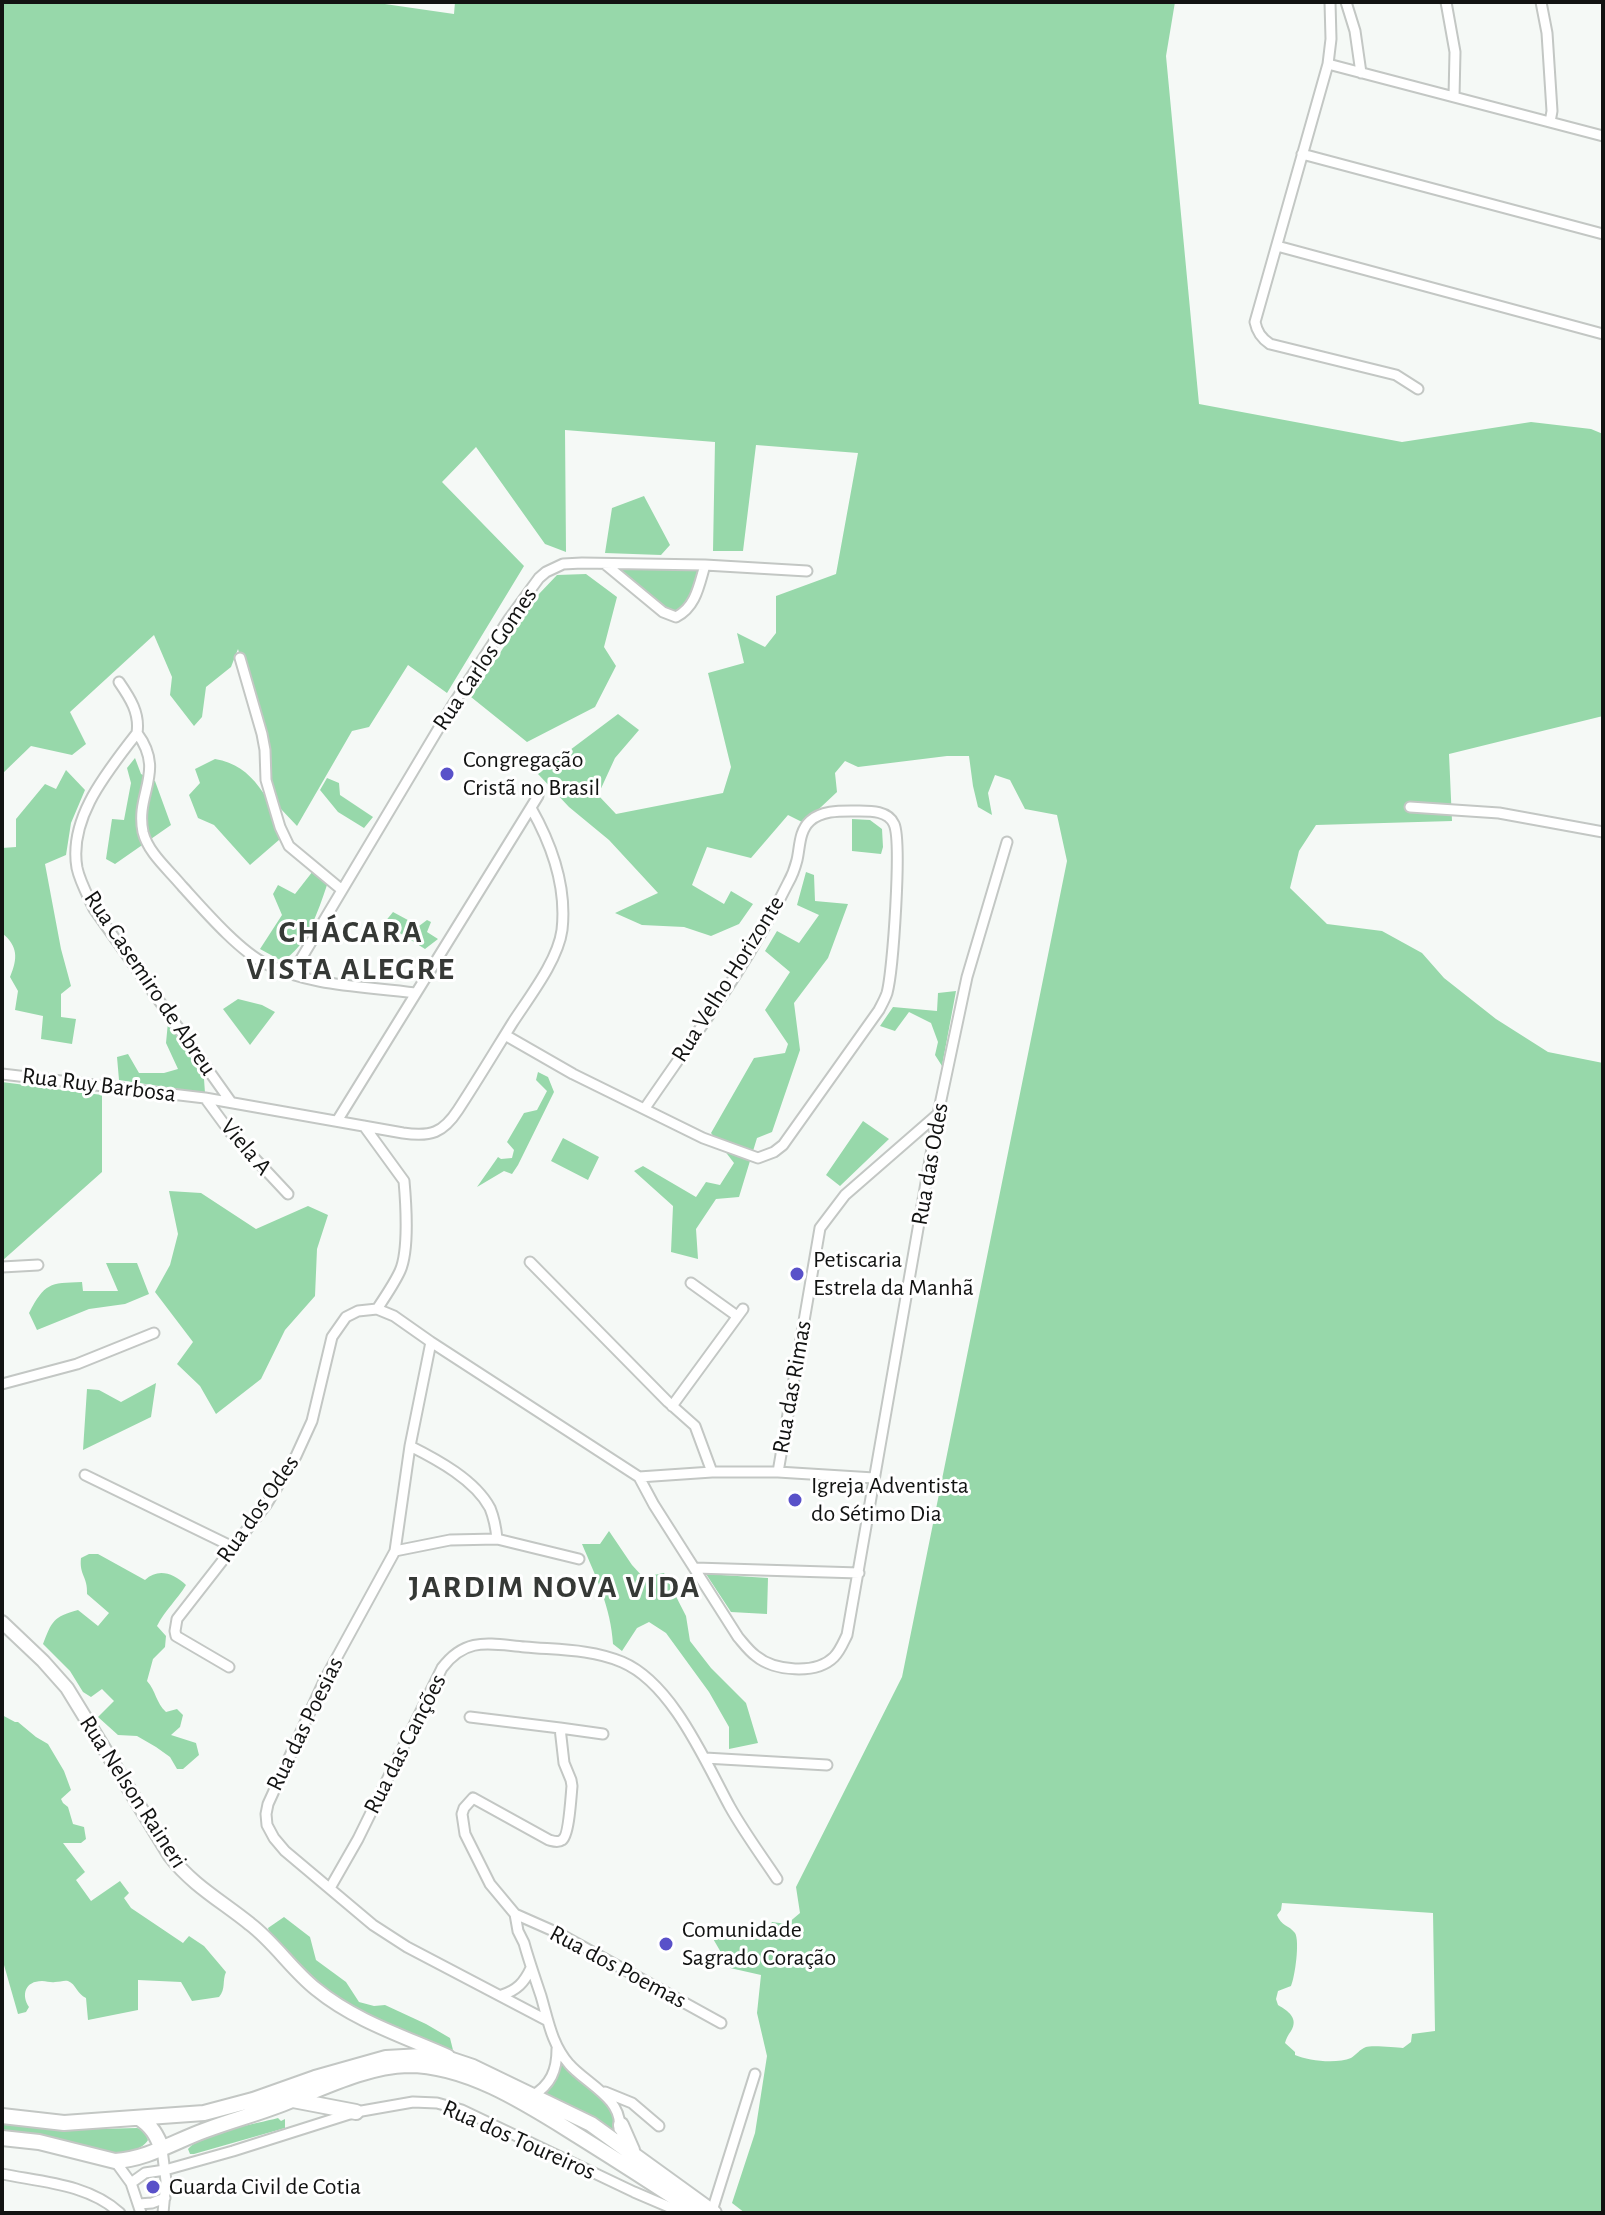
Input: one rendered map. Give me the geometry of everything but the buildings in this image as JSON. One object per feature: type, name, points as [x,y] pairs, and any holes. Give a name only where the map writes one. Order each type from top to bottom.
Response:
[{"type":"highway","points":[[2,2116],[64,2123],[204,2113],[356,2065],[395,2056],[422,2056],[463,2062],[571,2113],[615,2140],[708,2212]]},
{"type":"highway","points":[[2,2138],[48,2144],[115,2161],[127,2160],[347,2079],[385,2068],[427,2066],[452,2070],[472,2078],[601,2141],[615,2140]]},
{"type":"highway","points":[[293,2100],[356,2112]]},
{"type":"highway","points":[[545,2115],[708,2212]]},
{"type":"highway","points":[[139,2118],[154,2131],[162,2149]]},
{"type":"highway","points":[[621,2125],[634,2154]]},
{"type":"main road","name":"Rua Nelson Raineri","points":[[2,1622],[67,1688],[178,1867],[252,1925],[319,1992],[369,2022],[463,2062]]},
{"type":"main road","points":[[392,2033],[395,2056]]},
{"type":"street","points":[[1330,2],[1328,64],[1255,322],[1261,336],[1270,344],[1396,375],[1418,389]]},
{"type":"street","points":[[1346,2],[1355,31],[1361,73]]},
{"type":"street","points":[[1446,2],[1455,52],[1454,97]]},
{"type":"street","points":[[1541,2],[1547,33],[1550,122]]},
{"type":"street","points":[[1328,64],[1603,136]]},
{"type":"street","points":[[1302,154],[1603,234]]},
{"type":"street","points":[[1277,246],[1603,334]]},
{"type":"street","name":"Rua Carlos Gomes","points":[[292,974],[452,706],[539,578],[563,564],[705,565],[807,571]]},
{"type":"street","points":[[605,564],[663,612],[676,617],[692,605],[705,565]]},
{"type":"street","points":[[240,658],[262,734],[266,780],[280,827],[289,846],[342,890]]},
{"type":"street","points":[[119,682],[136,711],[139,723],[137,733],[146,745],[150,764],[142,828],[146,841],[186,890],[237,942],[266,964],[325,983],[415,993]]},
{"type":"street","name":"Rua Casemiro de Abreu","points":[[137,733],[92,797],[77,843],[77,866],[94,909],[231,1102]]},
{"type":"street","points":[[337,1121],[538,796]]},
{"type":"street","points":[[1410,807],[1499,813],[1603,832]]},
{"type":"street","name":"Rua Ruy Barbosa","points":[[2,1074],[205,1098],[415,1135],[425,1135],[443,1128],[458,1110],[540,981],[562,932],[561,895],[553,852],[531,808]]},
{"type":"street","name":"Rua Velho Horizonte","points":[[505,1035],[573,1074],[703,1138],[743,1154],[758,1158],[765,1156],[783,1145],[886,997],[892,960],[897,846],[891,819],[871,811],[840,811],[816,816],[806,825],[792,875],[767,923],[645,1108]]},
{"type":"street","name":"Rua das Odes","points":[[431,1342],[639,1477],[738,1637],[755,1656],[788,1668],[821,1666],[835,1656],[847,1635],[859,1573],[938,1114],[967,977],[1007,842]]},
{"type":"street","name":"Viela A","points":[[205,1098],[250,1154],[288,1194]]},
{"type":"street","name":"Rua das Rimas","points":[[778,1472],[820,1228],[845,1195],[938,1114]]},
{"type":"street","points":[[364,1126],[404,1181],[405,1191],[402,1265],[377,1309],[394,1316],[431,1342]]},
{"type":"street","points":[[530,1262],[695,1426],[712,1472]]},
{"type":"street","points":[[2,1267],[38,1265]]},
{"type":"street","points":[[672,1406],[740,1312],[691,1283]]},
{"type":"street","name":"Rua dos Odes","points":[[229,1667],[176,1636],[177,1619],[266,1505],[307,1436],[332,1337],[346,1317],[358,1311],[377,1309]]},
{"type":"street","points":[[2,1384],[65,1367],[154,1333]]},
{"type":"street","name":"Rua das Poesias","points":[[431,1342],[410,1446],[395,1551],[325,1679],[268,1804],[267,1825],[285,1851],[373,1925],[407,1947],[548,2021]]},
{"type":"street","points":[[410,1446],[450,1469],[478,1493],[488,1504],[494,1518],[497,1539]]},
{"type":"street","points":[[639,1477],[778,1472],[874,1478]]},
{"type":"street","points":[[85,1475],[233,1547]]},
{"type":"street","points":[[395,1551],[450,1540],[497,1539],[579,1559]]},
{"type":"street","points":[[695,1568],[859,1573]]},
{"type":"street","name":"Rua das Canções","points":[[330,1888],[358,1839],[442,1668],[451,1657],[468,1646],[482,1643],[577,1650],[621,1661],[640,1672],[672,1706],[777,1879]]},
{"type":"street","points":[[470,1717],[603,1734]]},
{"type":"street","points":[[532,2096],[543,2090],[553,2076],[557,2049],[515,1914],[490,1884],[468,1844],[462,1814],[473,1798],[549,1840],[561,1841],[566,1832],[572,1786],[564,1763],[560,1728]]},
{"type":"street","points":[[705,1758],[827,1765]]},
{"type":"street","name":"Rua dos Poemas","points":[[515,1914],[558,1933],[721,2023]]},
{"type":"street","points":[[502,1995],[513,1992],[521,1985],[531,1968]]},
{"type":"street","points":[[557,2049],[570,2066],[610,2100],[621,2125],[615,2140]]},
{"type":"street","points":[[708,2212],[755,2074]]},
{"type":"street","points":[[601,2091],[632,2103],[659,2126]]},
{"type":"street","name":"Rua dos Toureiros","points":[[131,2183],[145,2173],[165,2170],[356,2112],[413,2102],[437,2103],[462,2110],[683,2213]]},
{"type":"street","points":[[162,2149],[165,2170],[163,2213]]},
{"type":"street","points":[[115,2161],[131,2183],[140,2209],[165,2198]]},
{"type":"street","points":[[2,2174],[73,2188],[101,2199],[120,2213]]},
{"type":"green space","points":[[2,2],[371,2],[454,14],[455,2],[1175,2],[1166,56],[1199,404],[1402,442],[1531,422],[1591,429],[1603,434],[1603,716],[1449,754],[1452,821],[1316,825],[1299,851],[1290,888],[1327,924],[1382,931],[1422,953],[1444,978],[1496,1019],[1548,1052],[1603,1063],[1603,2213],[745,2213],[732,2203],[755,2133],[767,2056],[757,2013],[761,1975],[730,1968],[708,1930],[744,1923],[747,1937],[761,1939],[772,1922],[787,1924],[800,1913],[796,1887],[902,1677],[1067,861],[1057,815],[1025,809],[1010,780],[995,775],[988,793],[992,815],[978,807],[969,756],[858,767],[845,761],[835,773],[837,792],[804,823],[788,815],[751,858],[707,847],[692,885],[724,904],[731,891],[753,904],[739,924],[711,936],[684,927],[642,925],[615,913],[658,893],[609,840],[569,807],[538,774],[618,714],[639,730],[615,758],[598,795],[616,814],[723,793],[731,767],[708,673],[744,663],[737,633],[765,647],[776,633],[776,596],[836,574],[858,453],[756,445],[743,551],[713,551],[715,442],[565,430],[566,552],[545,544],[476,447],[442,482],[524,566],[447,693],[408,665],[369,727],[352,731],[297,826],[280,808],[269,782],[262,729],[238,649],[231,667],[206,687],[202,717],[194,726],[170,695],[172,677],[154,635],[70,712],[86,744],[72,755],[31,746],[2,774]],"holes":[[[1282,1903],[1433,1913],[1435,2031],[1412,2034],[1411,2042],[1403,2048],[1368,2046],[1345,2060],[1323,2061],[1295,2055],[1285,2043],[1293,2019],[1276,1999],[1278,1991],[1291,1986],[1297,1951],[1295,1933],[1277,1915]]]},
{"type":"green space","points":[[644,496],[670,545],[661,555],[605,553],[612,508]]},
{"type":"green space","points":[[605,564],[705,565],[695,596],[676,617]]},
{"type":"green space","points":[[586,574],[617,597],[604,647],[616,666],[595,707],[527,742],[471,697],[538,595],[557,575]]},
{"type":"green space","points":[[135,758],[141,774],[155,781],[171,825],[115,864],[106,859],[112,819],[124,820],[131,783],[127,768]]},
{"type":"green space","points":[[215,759],[229,763],[250,777],[287,833],[250,865],[214,825],[198,818],[189,795],[200,783],[195,769]]},
{"type":"green space","points":[[66,770],[85,790],[71,823],[66,855],[45,864],[71,986],[61,994],[61,1017],[76,1019],[72,1044],[41,1039],[43,1016],[15,1010],[18,991],[10,977],[15,953],[2,933],[2,848],[16,847],[16,819],[45,784],[56,789]]},
{"type":"green space","points":[[327,778],[339,783],[340,795],[373,817],[364,828],[338,812],[320,790]]},
{"type":"green space","points":[[852,819],[870,820],[882,829],[881,854],[852,851]]},
{"type":"green space","points":[[313,871],[327,885],[324,895],[305,938],[282,961],[260,949],[282,915],[273,894],[278,885],[295,894]]},
{"type":"green space","points":[[806,872],[814,875],[815,901],[848,904],[828,958],[794,1003],[800,1050],[772,1132],[757,1138],[739,1197],[716,1199],[696,1229],[698,1259],[671,1252],[673,1206],[634,1171],[643,1166],[696,1197],[706,1182],[720,1185],[734,1163],[711,1133],[754,1058],[785,1053],[788,1044],[765,1010],[790,972],[765,951],[777,931],[799,943],[819,915],[797,905]]},
{"type":"green space","points":[[393,912],[419,926],[427,920],[431,922],[427,932],[438,939],[425,949],[384,923]]},
{"type":"green space","points":[[956,991],[942,1066],[935,1055],[938,1042],[931,1023],[909,1012],[895,1031],[880,1026],[893,1007],[937,1011],[938,993]]},
{"type":"green space","points":[[238,999],[275,1012],[250,1045],[223,1009]]},
{"type":"green space","points":[[168,1022],[204,1079],[205,1093],[119,1080],[117,1057],[128,1054],[139,1073],[164,1073],[178,1069],[166,1043]]},
{"type":"green space","points":[[538,1072],[548,1077],[554,1092],[518,1165],[512,1174],[504,1171],[477,1187],[498,1157],[512,1158],[514,1150],[507,1142],[524,1113],[537,1110],[547,1091],[536,1080]]},
{"type":"green space","points":[[2,1082],[102,1095],[102,1172],[2,1261]]},
{"type":"green space","points":[[863,1121],[889,1139],[840,1186],[826,1175]]},
{"type":"green space","points":[[563,1138],[599,1157],[588,1180],[551,1161]]},
{"type":"green space","points":[[169,1191],[201,1193],[256,1229],[308,1206],[328,1215],[317,1249],[315,1296],[285,1330],[261,1379],[216,1414],[200,1386],[177,1364],[193,1342],[155,1292],[170,1265],[178,1234]]},
{"type":"green space","points":[[106,1263],[137,1263],[149,1294],[125,1304],[89,1309],[37,1330],[29,1313],[44,1290],[55,1284],[82,1282],[83,1291],[118,1291]]},
{"type":"green space","points":[[156,1383],[151,1417],[83,1450],[87,1389],[99,1390],[121,1402]]},
{"type":"green space","points":[[609,1531],[643,1577],[664,1573],[686,1616],[690,1641],[711,1668],[746,1703],[758,1743],[729,1749],[729,1727],[709,1692],[666,1633],[649,1622],[637,1628],[622,1651],[613,1644],[606,1605],[582,1544],[600,1544]]},
{"type":"green space","points":[[98,1554],[145,1580],[160,1573],[176,1577],[186,1585],[157,1626],[166,1636],[165,1647],[153,1659],[147,1681],[166,1712],[177,1709],[183,1715],[180,1727],[171,1735],[196,1743],[199,1755],[183,1769],[177,1769],[170,1757],[137,1736],[118,1735],[98,1717],[114,1701],[102,1689],[91,1697],[83,1692],[70,1671],[43,1644],[51,1625],[63,1615],[78,1610],[98,1626],[109,1613],[87,1594],[81,1558]]},
{"type":"green space","points":[[706,1574],[768,1578],[767,1614],[731,1612]]},
{"type":"green space","points":[[2,1715],[18,1722],[48,1744],[64,1771],[71,1790],[61,1799],[68,1807],[73,1824],[84,1827],[86,1839],[81,1843],[63,1843],[85,1872],[76,1880],[91,1901],[120,1881],[129,1893],[124,1898],[131,1908],[183,1943],[189,1936],[204,1946],[226,1972],[219,1997],[192,2001],[181,1982],[138,1980],[138,2010],[88,2020],[86,1998],[71,1982],[42,1981],[28,1986],[25,1994],[29,2007],[26,2012],[18,2014],[2,1958]]},
{"type":"green space","points":[[284,1917],[310,1937],[316,1960],[346,1982],[359,2002],[385,2005],[426,2024],[450,2038],[453,2050],[372,2020],[312,1980],[284,1953],[268,1928]]},
{"type":"green space","points":[[557,2049],[601,2091],[621,2125],[615,2140],[532,2096],[543,2090]]},
{"type":"green space","points":[[278,2118],[281,2121],[285,2119],[285,2128],[194,2154],[190,2154],[188,2149],[217,2133]]},
{"type":"green space","points":[[2,2124],[57,2130],[137,2128],[144,2130],[148,2140],[136,2149],[108,2153],[43,2136],[2,2131]]},
{"type":"place","name":"Congregação Cristã no Brasil","points":[[447,774]]},
{"type":"place","name":"Petiscaria Estrela da Manhã","points":[[797,1274]]},
{"type":"place","name":"Igreja Adventista do Sétimo Dia","points":[[795,1500]]},
{"type":"place","name":"Comunidade Sagrado Coração","points":[[666,1944]]},
{"type":"place","name":"Guarda Civil de Cotia","points":[[153,2187]]},
{"type":"district","name":"CHÁCARA VISTA ALEGRE","points":[[351,950]]},
{"type":"district","name":"JARDIM NOVA VIDA","points":[[555,1587]]}]
